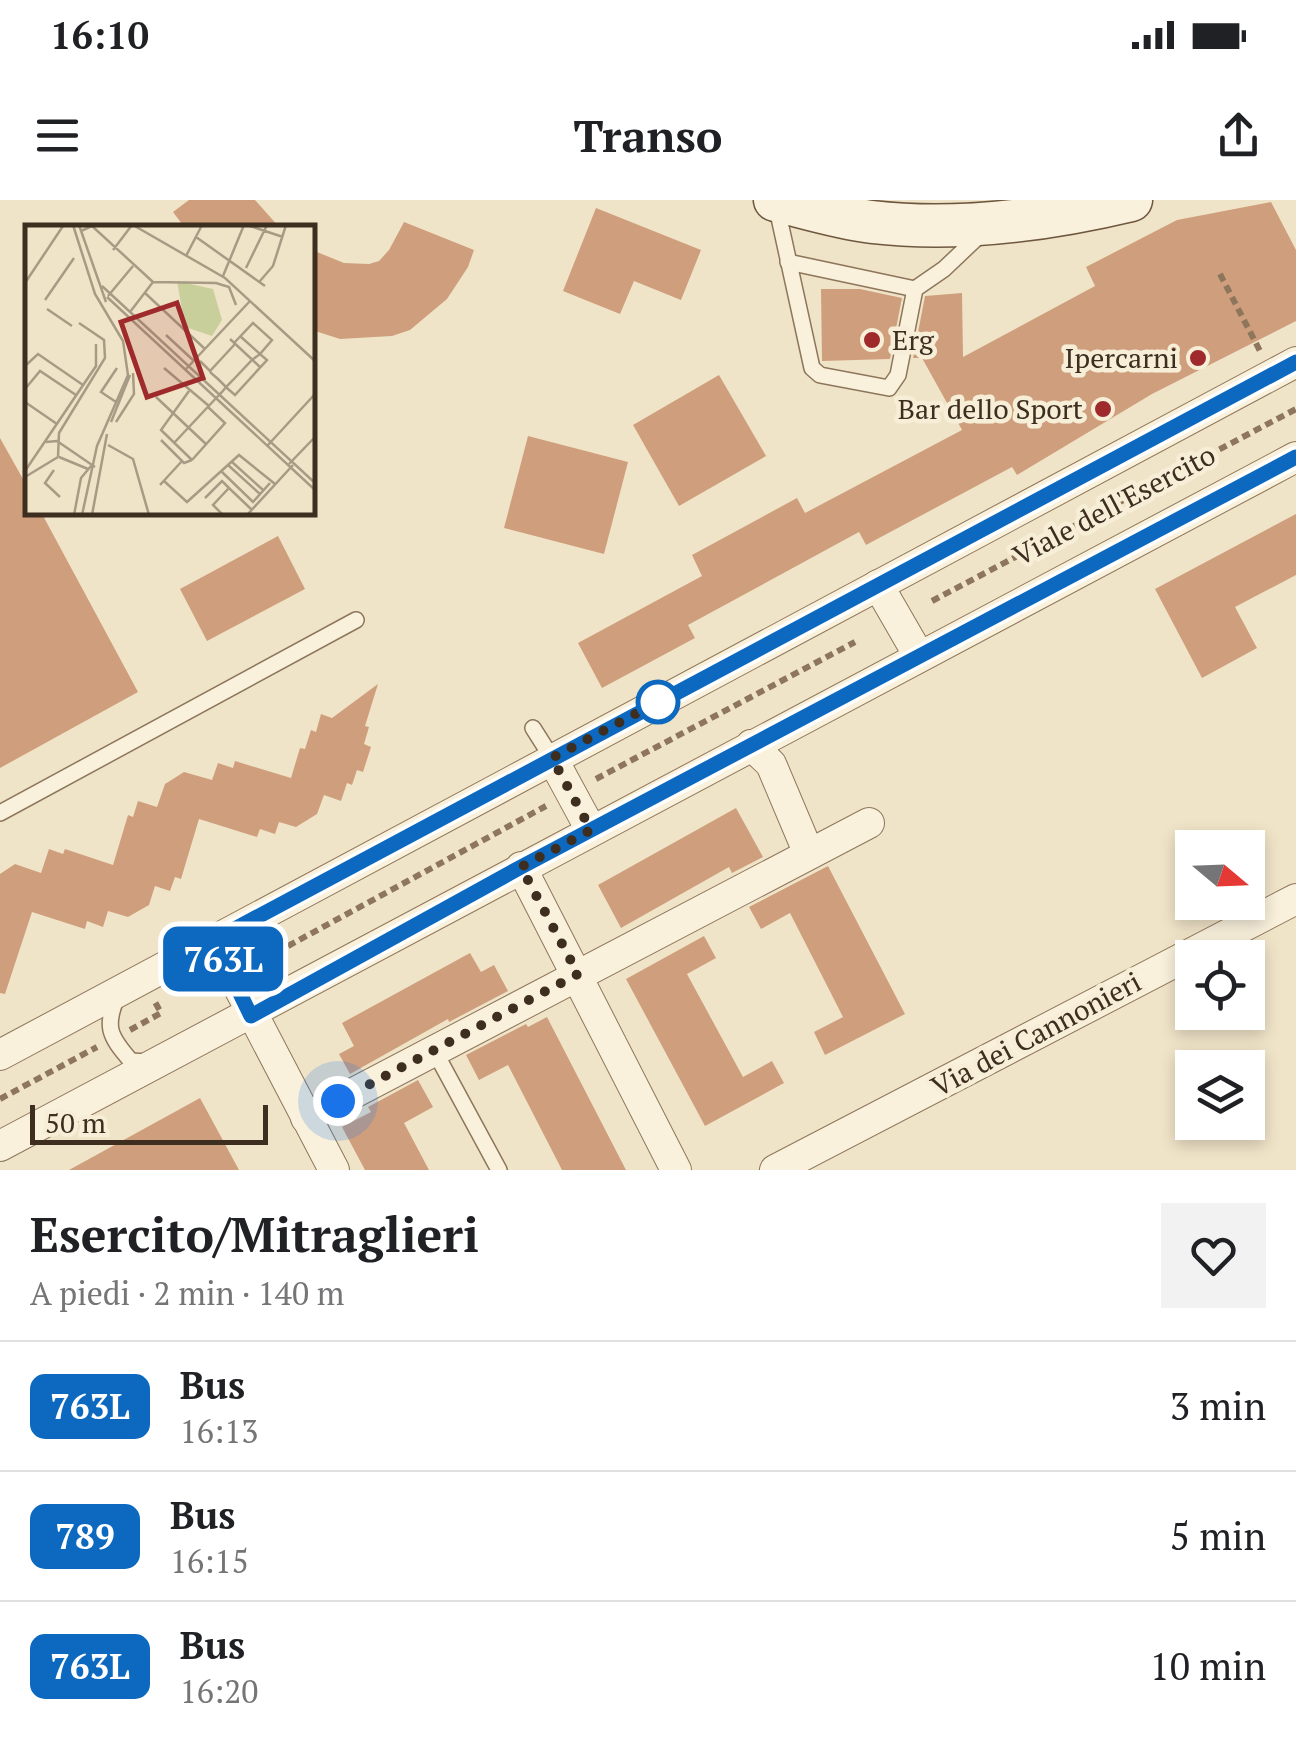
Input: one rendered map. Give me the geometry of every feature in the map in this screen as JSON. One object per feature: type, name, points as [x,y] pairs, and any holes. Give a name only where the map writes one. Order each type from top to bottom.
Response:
[{"type":"main road","points":[[775,200],[870,222],[908,225],[993,222],[1131,200]]},
{"type":"street","name":"Viale dell'Esercito","points":[[0,1055],[1296,362]]},
{"type":"street","name":"Viale dell'Esercito","points":[[0,1146],[251,1016],[521,867],[1296,457]]},
{"type":"street","points":[[878,585],[919,656]]},
{"type":"street","points":[[751,745],[770,764],[809,854]]},
{"type":"street","points":[[552,758],[591,830]]},
{"type":"street","points":[[306,1118],[869,823]]},
{"type":"street","points":[[521,867],[676,1170]]},
{"type":"street","name":"Via dei Cannonieri","points":[[775,1170],[1296,899]]},
{"type":"street","points":[[214,940],[334,1170]]},
{"type":"lane","points":[[775,200],[807,359],[820,375],[888,388],[895,383],[915,289],[944,269],[993,222]]},
{"type":"lane","points":[[788,262],[915,289]]},
{"type":"lane","points":[[0,813],[356,620]]},
{"type":"lane","points":[[533,728],[552,758]]},
{"type":"lane","points":[[119,991],[109,1015],[112,1039],[131,1061],[159,1064]]},
{"type":"lane","points":[[434,1050],[499,1170]]},
{"type":"path","points":[[1220,274],[1260,352]]},
{"type":"path","name":"Viale dell'Esercito","points":[[932,601],[1296,408]]},
{"type":"path","points":[[595,780],[855,642]]},
{"type":"path","points":[[288,946],[546,806]]},
{"type":"path","points":[[126,1032],[161,1013]]},
{"type":"path","points":[[0,1099],[68,1063]]},
{"type":"building","points":[[189,200],[255,200],[277,225],[183,225],[173,212]]},
{"type":"building","points":[[1271,202],[1296,250],[1296,321],[1152,394],[1017,475],[1012,467],[866,545],[859,532],[688,625],[695,638],[602,688],[578,643],[702,576],[692,555],[797,498],[805,513],[962,430],[922,358],[913,358],[925,296],[962,293],[963,357],[1095,286],[1086,267],[1177,220]]},
{"type":"building","points":[[596,208],[701,250],[681,300],[634,281],[620,314],[563,291]]},
{"type":"building","points":[[404,222],[474,250],[447,299],[410,330],[392,336],[340,339],[315,331],[315,251],[344,263],[369,264],[379,261]]},
{"type":"building","name":"Erg","points":[[821,289],[860,289],[902,298],[890,359],[822,361]]},
{"type":"building","points":[[719,375],[766,456],[679,506],[633,425]]},
{"type":"building","points":[[528,436],[628,462],[604,554],[504,528]]},
{"type":"building","points":[[0,438],[25,483],[25,515],[43,515],[138,692],[0,768]]},
{"type":"building","points":[[1296,514],[1296,575],[1235,607],[1257,648],[1202,678],[1155,589]]},
{"type":"building","points":[[278,536],[305,589],[207,641],[180,589]]},
{"type":"building","points":[[378,684],[365,726],[369,727],[364,744],[371,747],[363,772],[357,770],[352,785],[347,783],[341,801],[324,795],[317,814],[296,827],[279,822],[275,834],[260,829],[257,837],[199,819],[181,879],[175,877],[170,891],[155,886],[149,905],[128,917],[108,911],[103,927],[87,921],[85,929],[32,912],[5,994],[0,993],[0,874],[15,864],[41,873],[49,849],[63,854],[65,849],[113,865],[128,815],[133,817],[138,801],[157,807],[165,784],[184,772],[212,780],[218,763],[233,768],[235,761],[291,778],[300,748],[305,749],[311,730],[316,732],[321,714],[332,718]]},
{"type":"building","points":[[736,808],[763,857],[732,873],[729,867],[621,928],[598,885]]},
{"type":"building","points":[[828,866],[905,1014],[825,1055],[814,1032],[843,1017],[790,913],[761,929],[749,907]]},
{"type":"building","points":[[704,936],[716,958],[687,974],[743,1077],[772,1061],[784,1083],[705,1126],[626,979]]},
{"type":"building","points":[[470,953],[481,972],[494,965],[508,991],[449,1022],[448,1019],[350,1074],[339,1054],[354,1046],[342,1023]]},
{"type":"building","points":[[547,1017],[626,1170],[562,1170],[508,1065],[479,1080],[466,1055]]},
{"type":"building","points":[[418,1080],[433,1107],[404,1123],[429,1170],[365,1170],[342,1127],[371,1112],[368,1107]]},
{"type":"building","points":[[200,1098],[239,1170],[69,1170]]},
{"type":"bus line","name":"763L","points":[[1296,362],[214,940],[251,1016],[521,867],[1296,457]]},
{"type":"place","name":"Erg","points":[[872,340]]},
{"type":"place","name":"Ipercarni","points":[[1198,358]]},
{"type":"place","name":"Bar dello Sport","points":[[1103,409]]},
{"type":"route","points":[[338,1101],[578,974],[521,867],[591,830],[552,758],[658,702]]}]
